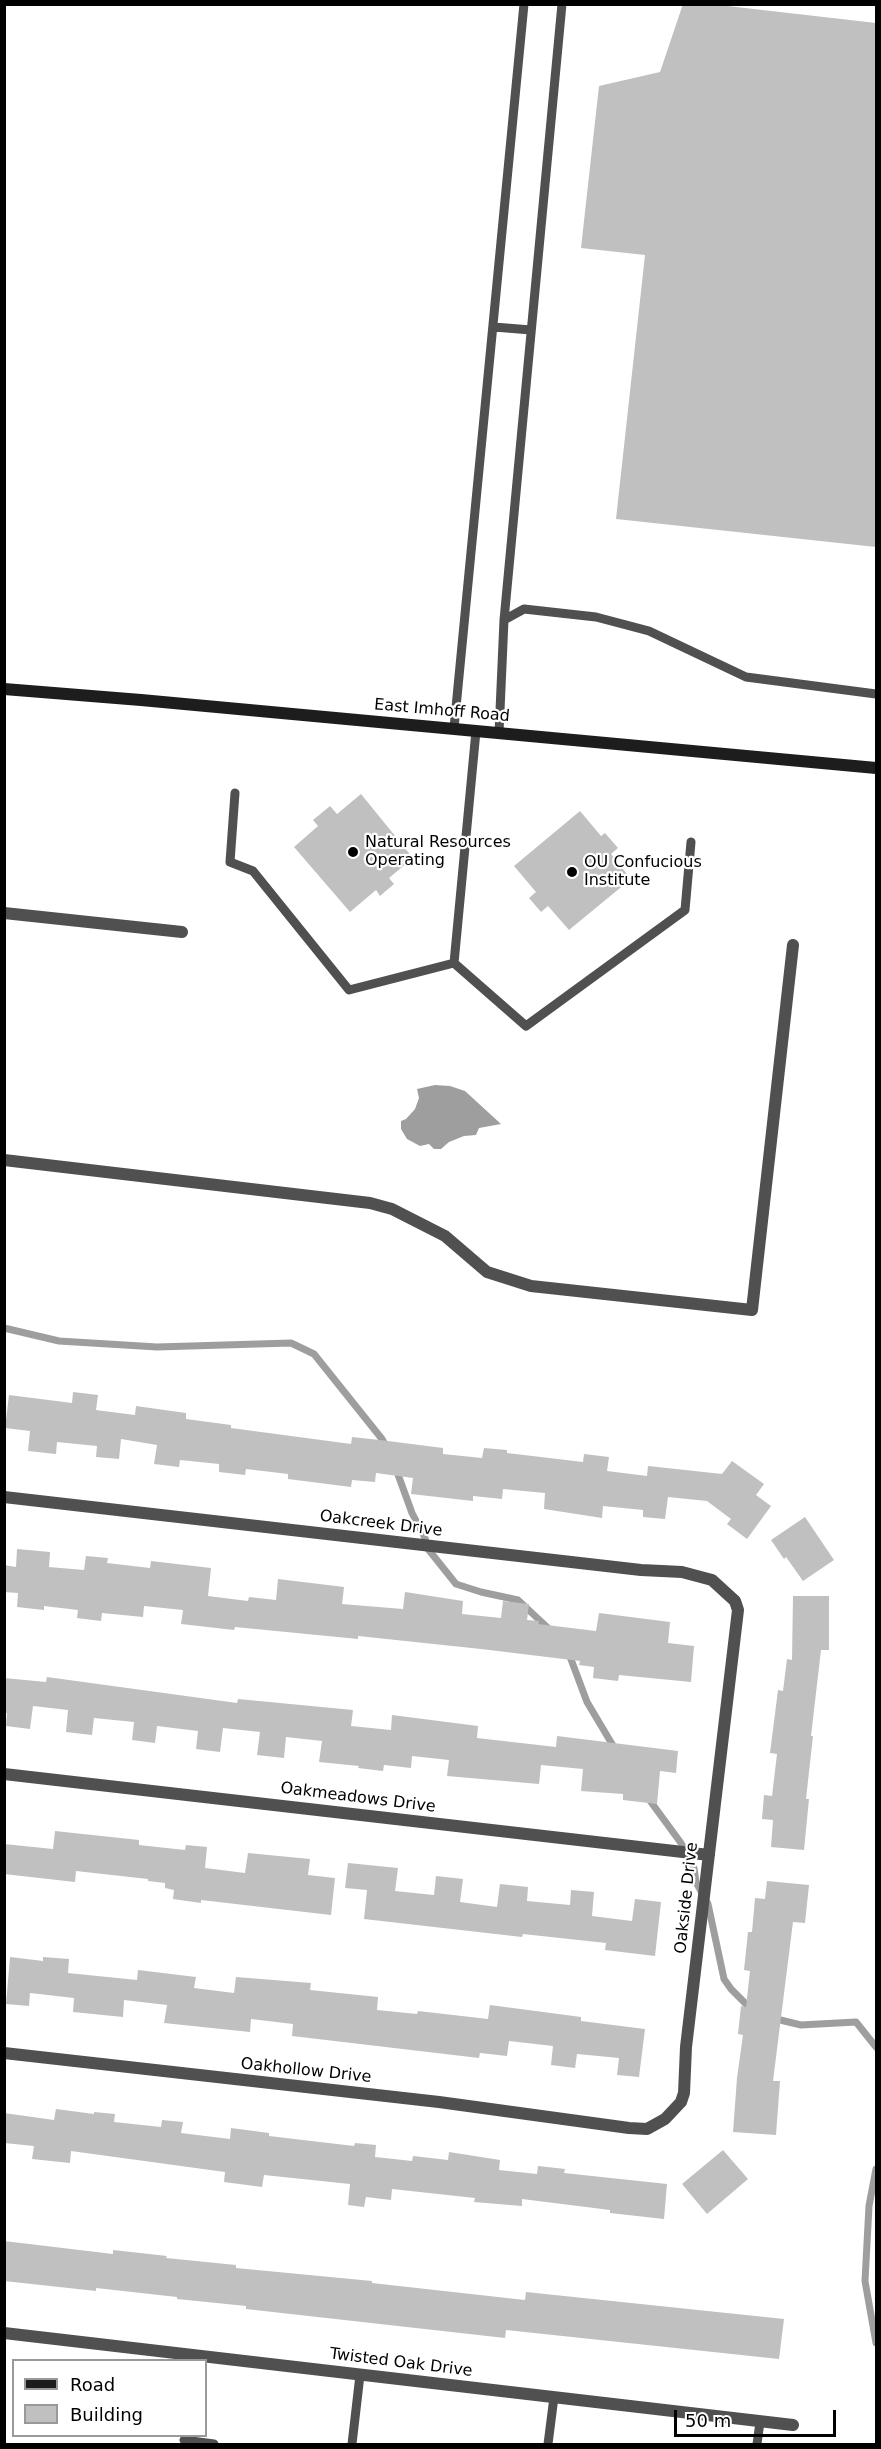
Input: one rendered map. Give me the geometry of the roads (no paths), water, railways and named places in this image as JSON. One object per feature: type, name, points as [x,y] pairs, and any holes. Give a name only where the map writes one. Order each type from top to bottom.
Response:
[{"type":"main road","name":"East Imhoff Road","points":[[4,689],[876,768]]},
{"type":"street","points":[[4,913],[182,932]]},
{"type":"street","points":[[4,1160],[370,1203],[392,1209],[445,1236],[487,1272],[531,1286],[752,1310],[793,945]]},
{"type":"street","name":"Oakcreek Drive","points":[[4,1497],[698,1575],[712,1580],[723,1588],[735,1601],[738,1610]]},
{"type":"street","name":"Oakside Drive","points":[[604,2123],[647,2129],[665,2119],[681,2102],[684,2093],[686,2047],[700,1933],[706,1857],[738,1627],[738,1610]]},
{"type":"street","name":"Oakmeadows Drive","points":[[4,1774],[667,1850],[706,1857]]},
{"type":"street","name":"Oakhollow Drive","points":[[4,2053],[604,2123]]},
{"type":"street","name":"Twisted Oak Drive","points":[[4,2333],[192,2358]]},
{"type":"street","name":"Twisted Oak Drive","points":[[207,2360],[793,2425]]},
{"type":"lane","points":[[454,728],[524,4]]},
{"type":"lane","points":[[500,733],[504,620],[562,4]]},
{"type":"lane","points":[[494,327],[531,330]]},
{"type":"lane","points":[[504,620],[524,609],[596,617],[649,631],[746,677],[876,694]]},
{"type":"lane","points":[[454,963],[476,731]]},
{"type":"lane","points":[[235,793],[230,862],[253,871],[349,990],[454,963]]},
{"type":"lane","points":[[454,963],[526,1026],[685,910],[691,842]]},
{"type":"lane","points":[[352,2445],[360,2375]]},
{"type":"lane","points":[[548,2445],[554,2397]]},
{"type":"lane","points":[[757,2445],[760,2421]]},
{"type":"lane","points":[[184,2440],[214,2445]]},
{"type":"waterway","points":[[4,1328],[59,1341],[157,1347],[291,1343],[314,1354],[387,1448]]},
{"type":"waterway","points":[[396,1469],[428,1549],[456,1584],[518,1600],[549,1629]]},
{"type":"waterway","points":[[569,1654],[587,1702],[615,1749]]},
{"type":"waterway","points":[[648,1798],[681,1843],[694,1868],[696,1882],[708,1904],[724,1979],[751,2009]]},
{"type":"waterway","points":[[772,2018],[801,2025],[856,2022],[876,2047]]},
{"type":"waterway","points":[[876,2169],[869,2206],[865,2281],[876,2343]]},
{"type":"place","name":"Natural Resources Operating","points":[[353,852]]},
{"type":"place","name":"OU Confucious Institute","points":[[572,872]]}]
